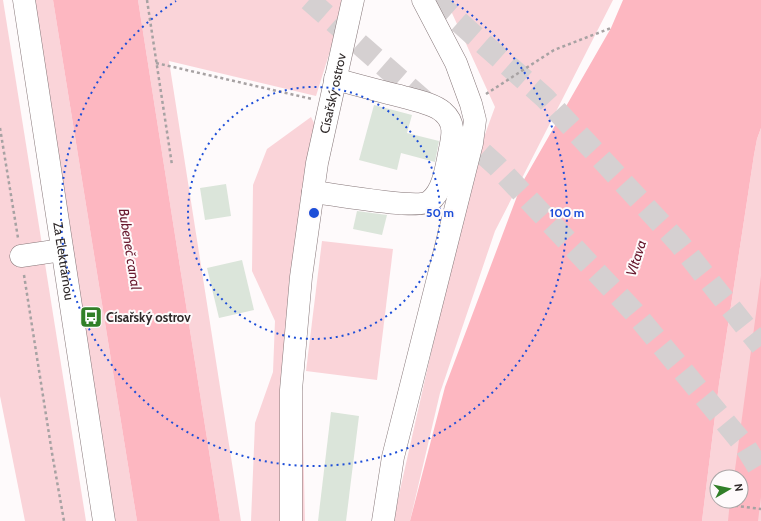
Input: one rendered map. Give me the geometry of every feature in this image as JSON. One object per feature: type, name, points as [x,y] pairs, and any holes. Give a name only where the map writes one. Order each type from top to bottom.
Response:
[{"type":"street","name":"Za Elektrárnou","points":[[24,0],[104,521]]},
{"type":"street","name":"Císařský ostrov","points":[[291,521],[291,390],[301,277],[317,163],[353,0]]},
{"type":"street","points":[[383,521],[393,456],[472,143],[474,120],[471,104],[456,63],[423,0]]},
{"type":"street","points":[[313,192],[418,205],[430,202],[438,191],[444,177],[454,132],[449,118],[442,111],[430,105],[335,79]]},
{"type":"street","points":[[21,256],[62,250]]},
{"type":"path","points":[[147,0],[172,165]]},
{"type":"path","points":[[471,104],[554,50],[611,28]]},
{"type":"path","points":[[156,63],[330,104]]},
{"type":"path","points":[[0,128],[64,521]]},
{"type":"path","points":[[749,508],[760,509]]},
{"type":"shaded area","points":[[0,0],[3,0],[86,521],[25,521],[0,396]]},
{"type":"shaded area","points":[[32,0],[53,0],[137,521],[115,521]]},
{"type":"shaded area","points":[[138,0],[346,0],[316,96],[169,61],[241,521],[220,521]]},
{"type":"shaded area","points":[[446,0],[613,0],[495,231],[440,393],[410,521],[393,521],[473,167],[495,107]]},
{"type":"shaded area","points":[[311,117],[329,153],[301,347],[305,521],[251,521],[255,423],[273,372],[275,321],[252,271],[253,185],[267,149]]},
{"type":"shaded area","points":[[761,128],[761,521],[702,521],[719,384],[754,155]]},
{"type":"shaded area","points":[[322,241],[393,249],[377,380],[306,371]]},
{"type":"water","name":"Bubeneč canal","points":[[53,0],[138,0],[220,521],[137,521]]},
{"type":"water","name":"Vltava","points":[[623,0],[761,0],[761,128],[754,155],[719,384],[702,521],[410,521],[445,387],[522,183],[611,28]]},
{"type":"water","points":[[761,276],[761,497],[758,521],[728,521],[729,509],[749,509],[749,469],[735,469]]},
{"type":"building","points":[[374,105],[412,115],[407,133],[439,141],[435,162],[401,153],[397,170],[359,160]]},
{"type":"building","points":[[226,184],[231,216],[205,220],[200,188]]},
{"type":"building","points":[[357,211],[387,215],[382,235],[353,229]]},
{"type":"building","points":[[242,260],[254,310],[219,318],[207,268]]},
{"type":"building","points":[[331,412],[359,416],[346,521],[318,521]]},
{"type":"tunnel","points":[[309,0],[431,107]]},
{"type":"tunnel","points":[[434,0],[545,98],[679,243],[761,346]]},
{"type":"tunnel","points":[[458,131],[497,166],[634,312],[745,446],[761,472]]},
{"type":"place","name":"Císařský ostrov","points":[[91,317]]}]
